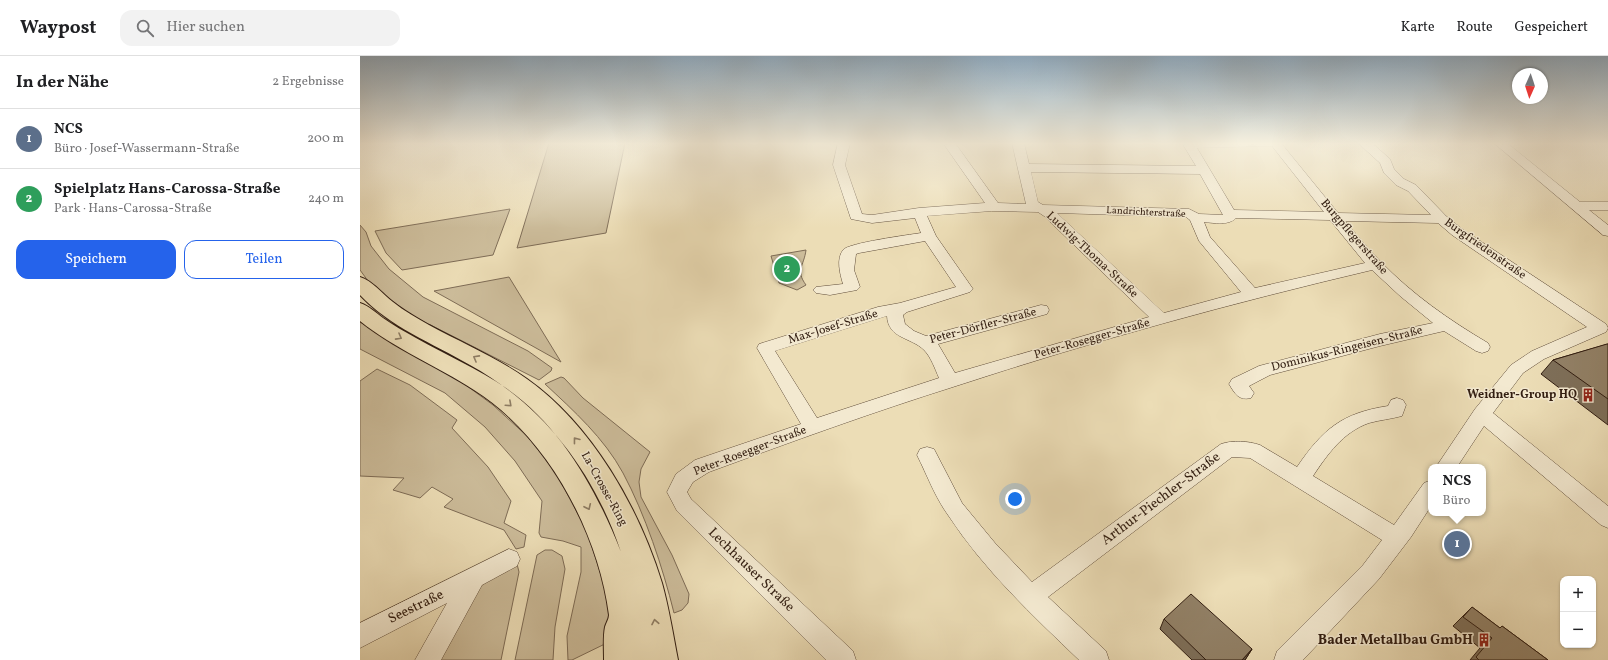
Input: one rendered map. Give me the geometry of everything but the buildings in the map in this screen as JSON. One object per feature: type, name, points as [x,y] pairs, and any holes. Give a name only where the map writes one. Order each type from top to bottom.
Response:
[{"type":"main road","name":"La-Crosse-Ring","points":[[360,283],[372,295],[398,315],[515,381],[538,400],[571,434],[586,453],[600,477],[631,540],[652,602],[662,660]]},
{"type":"main road","name":"La-Crosse-Ring","points":[[360,310],[381,326],[461,371],[500,396],[538,432],[566,468],[582,494],[616,573],[622,608]]},
{"type":"main road","points":[[620,660],[622,608]]},
{"type":"main road","points":[[622,608],[634,643],[637,660]]},
{"type":"street","name":"Landrichterstraße","points":[[841,171],[856,216],[872,219],[919,212],[992,207],[1037,207],[1190,213],[1196,218],[1228,219],[1230,214],[1335,218],[1441,219]]},
{"type":"street","points":[[969,171],[991,203],[992,207]]},
{"type":"street","name":"Ludwig-Thoma-Straße","points":[[1024,171],[1032,204],[1049,213],[1161,320]]},
{"type":"street","points":[[1205,171],[1230,214]]},
{"type":"street","name":"Burgpflegerstraße","points":[[1297,171],[1375,265],[1405,293],[1446,325],[1482,348]]},
{"type":"street","name":"Burgfriedenstraße","points":[[1389,171],[1400,182],[1412,188],[1441,219],[1457,232],[1600,328],[1538,355],[1517,369],[1482,414]]},
{"type":"street","points":[[1534,171],[1608,232]]},
{"type":"street","points":[[1577,206],[1608,206]]},
{"type":"street","name":"Max-Josef-Straße","points":[[765,348],[877,313],[901,308],[965,289],[930,236],[919,212]]},
{"type":"street","points":[[1196,218],[1204,238],[1251,294]]},
{"type":"street","points":[[821,290],[852,287],[847,275],[846,264],[849,252],[854,249],[930,236]]},
{"type":"street","name":"Peter-Rosegger-Straße","points":[[687,474],[708,464],[950,381],[1077,343],[1251,294],[1375,265]]},
{"type":"street","name":"Max-Josef-Straße","points":[[901,308],[895,313],[894,319],[901,332],[932,347],[950,381]]},
{"type":"street","name":"Peter-Dörfler-Straße","points":[[924,342],[1042,310]]},
{"type":"street","name":"Dominikus-Ringeisen-Straße","points":[[1244,393],[1238,384],[1265,370],[1344,349],[1446,325]]},
{"type":"street","name":"Peter-Rosegger-Straße","points":[[765,348],[813,427]]},
{"type":"street","points":[[1301,478],[1316,456],[1342,428],[1364,417],[1396,411],[1397,405]]},
{"type":"street","points":[[1448,464],[1482,414],[1608,520]]},
{"type":"street","name":"Arthur-Piechler-Straße","points":[[1030,597],[1228,449],[1253,450],[1397,538]]},
{"type":"street","points":[[927,455],[955,509],[979,540],[1030,597],[1097,660]]},
{"type":"street","name":"Lechhauser Straße","points":[[687,474],[679,483],[677,492],[684,505],[844,660]]},
{"type":"street","points":[[1286,660],[1371,572],[1428,493]]},
{"type":"street","name":"Seestraße","points":[[360,636],[383,623],[473,579],[509,559]]},
{"type":"street","name":"Seestraße","points":[[427,660],[473,579]]},
{"type":"shaded area","points":[[540,171],[619,171],[606,233],[517,248]]},
{"type":"shaded area","points":[[510,209],[493,255],[402,270],[386,253],[375,231]]},
{"type":"shaded area","points":[[360,225],[366,232],[371,246],[389,269],[423,297],[528,351],[552,368],[551,371],[539,380],[411,315],[371,285],[360,270]]},
{"type":"shaded area","points":[[806,250],[801,268],[801,275],[806,285],[797,290],[779,283],[771,256]]},
{"type":"shaded area","points":[[509,277],[561,362],[434,291]]},
{"type":"shaded area","points":[[360,322],[459,380],[493,405],[528,437],[556,473],[586,529],[608,596],[611,641],[572,660],[568,660],[567,636],[581,572],[581,547],[563,541],[541,537],[539,533],[542,501],[515,461],[485,427],[445,393],[360,349]]},
{"type":"shaded area","points":[[377,369],[410,385],[457,420],[452,428],[488,467],[511,501],[504,523],[526,535],[524,547],[516,549],[504,530],[444,507],[453,499],[432,487],[420,498],[393,490],[404,478],[360,476],[360,381]]},
{"type":"shaded area","points":[[561,377],[564,378],[583,398],[650,452],[641,469],[639,482],[641,497],[672,555],[689,594],[688,603],[682,610],[674,613],[659,560],[646,523],[623,473],[598,437],[567,404],[545,384]]},
{"type":"shaded area","points":[[545,550],[552,550],[562,556],[565,569],[555,627],[553,660],[515,660],[537,555]]},
{"type":"shaded area","points":[[517,564],[519,572],[501,660],[436,660],[478,587]]},
{"type":"place","name":"Spielplatz Hans-Carossa-Straße","points":[[787,269]]},
{"type":"place","name":"Weidner-Group HQ","points":[[1588,395]]},
{"type":"place","name":"NCS","points":[[1457,544]]},
{"type":"place","name":"Bader Metallbau GmbH","points":[[1484,640]]}]
